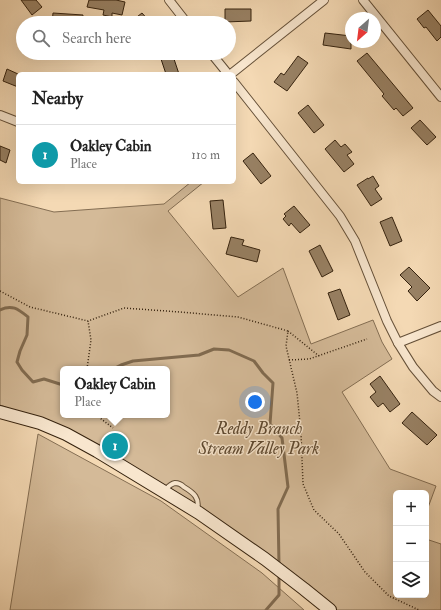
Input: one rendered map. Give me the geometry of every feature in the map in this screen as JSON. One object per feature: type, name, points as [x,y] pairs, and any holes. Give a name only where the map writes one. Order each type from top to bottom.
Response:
[{"type":"street","points":[[168,0],[181,16]]},
{"type":"street","points":[[234,72],[324,0]]},
{"type":"street","points":[[363,0],[441,97]]},
{"type":"street","points":[[217,60],[226,72]]},
{"type":"street","points":[[236,85],[340,216],[354,241],[387,321],[398,343],[413,367],[441,397]]},
{"type":"street","points":[[0,115],[16,121]]},
{"type":"street","points":[[398,343],[441,326]]},
{"type":"street","points":[[0,412],[40,423],[66,434],[164,491],[197,511],[265,559],[330,610]]},
{"type":"path","points":[[0,291],[30,307],[88,321],[124,308],[238,317],[288,331],[319,356]]},
{"type":"path","points":[[87,366],[91,340],[88,321]]},
{"type":"path","points":[[288,331],[286,346],[297,393],[301,433],[303,484],[314,510],[339,534],[366,572],[389,596],[419,610]]},
{"type":"path","points":[[290,360],[309,359],[367,339]]},
{"type":"path","points":[[100,418],[113,428]]},
{"type":"green space","name":"Reddy Branch Stream Valley Park","points":[[189,184],[202,184],[168,211],[238,297],[283,268],[311,344],[373,320],[382,342],[392,359],[342,392],[390,469],[436,486],[429,505],[429,490],[393,490],[393,598],[429,598],[429,540],[441,544],[441,610],[331,610],[75,433],[0,405],[0,198],[54,212],[164,204]]},
{"type":"green space","points":[[38,434],[161,501],[262,573],[304,610],[10,610]]},
{"type":"building","points":[[21,0],[36,0],[42,7],[32,15]]},
{"type":"building","points":[[89,0],[116,0],[125,2],[122,15],[112,13],[112,16],[103,15],[104,10],[87,7]]},
{"type":"building","points":[[225,9],[251,9],[251,21],[236,22],[236,16],[225,16]]},
{"type":"building","points":[[428,10],[441,26],[441,37],[437,41],[426,27],[424,28],[417,19]]},
{"type":"building","points":[[53,13],[83,15],[83,16],[53,16]]},
{"type":"building","points":[[325,33],[345,35],[345,48],[351,49],[323,45]]},
{"type":"building","points":[[367,53],[413,108],[403,116],[396,108],[394,110],[382,96],[384,94],[357,61]]},
{"type":"building","points":[[298,56],[308,63],[287,91],[274,82],[281,73],[284,75]]},
{"type":"building","points":[[161,60],[174,60],[178,72],[165,72]]},
{"type":"building","points":[[7,69],[16,73],[16,86],[3,81]]},
{"type":"building","points":[[308,105],[324,125],[314,133],[298,113]]},
{"type":"building","points":[[420,120],[436,137],[427,145],[411,128]]},
{"type":"building","points":[[335,140],[341,147],[345,144],[352,152],[347,155],[354,164],[344,172],[325,149]]},
{"type":"building","points":[[0,146],[10,150],[6,163],[0,160]]},
{"type":"building","points":[[253,153],[271,176],[261,184],[243,161]]},
{"type":"building","points":[[373,176],[379,186],[375,189],[382,199],[371,206],[357,185]]},
{"type":"building","points":[[223,200],[226,228],[213,229],[210,201]]},
{"type":"building","points":[[294,206],[310,225],[300,233],[291,223],[289,226],[283,219],[286,216],[284,214]]},
{"type":"building","points":[[392,217],[402,241],[390,246],[380,222]]},
{"type":"building","points":[[231,237],[244,240],[242,245],[260,250],[257,262],[226,254]]},
{"type":"building","points":[[320,245],[333,271],[322,277],[309,251]]},
{"type":"building","points":[[409,267],[430,288],[417,301],[408,291],[412,287],[400,275]]},
{"type":"building","points":[[340,289],[350,315],[338,320],[328,293]]},
{"type":"building","points":[[380,376],[400,404],[390,412],[383,403],[378,407],[370,397],[376,392],[370,384]]},
{"type":"building","points":[[412,412],[437,435],[427,445],[402,423]]},
{"type":"waterway","points":[[0,310],[11,307],[28,317],[27,335],[17,362],[22,370],[33,382],[44,379],[60,384]]},
{"type":"waterway","points":[[119,366],[133,361],[199,355],[214,349],[229,350],[254,361],[273,383],[270,424],[282,438],[288,487],[278,509],[279,565]]},
{"type":"waterway","points":[[266,610],[279,595],[279,575]]},
{"type":"place","name":"Oakley Cabin","points":[[115,446]]}]
